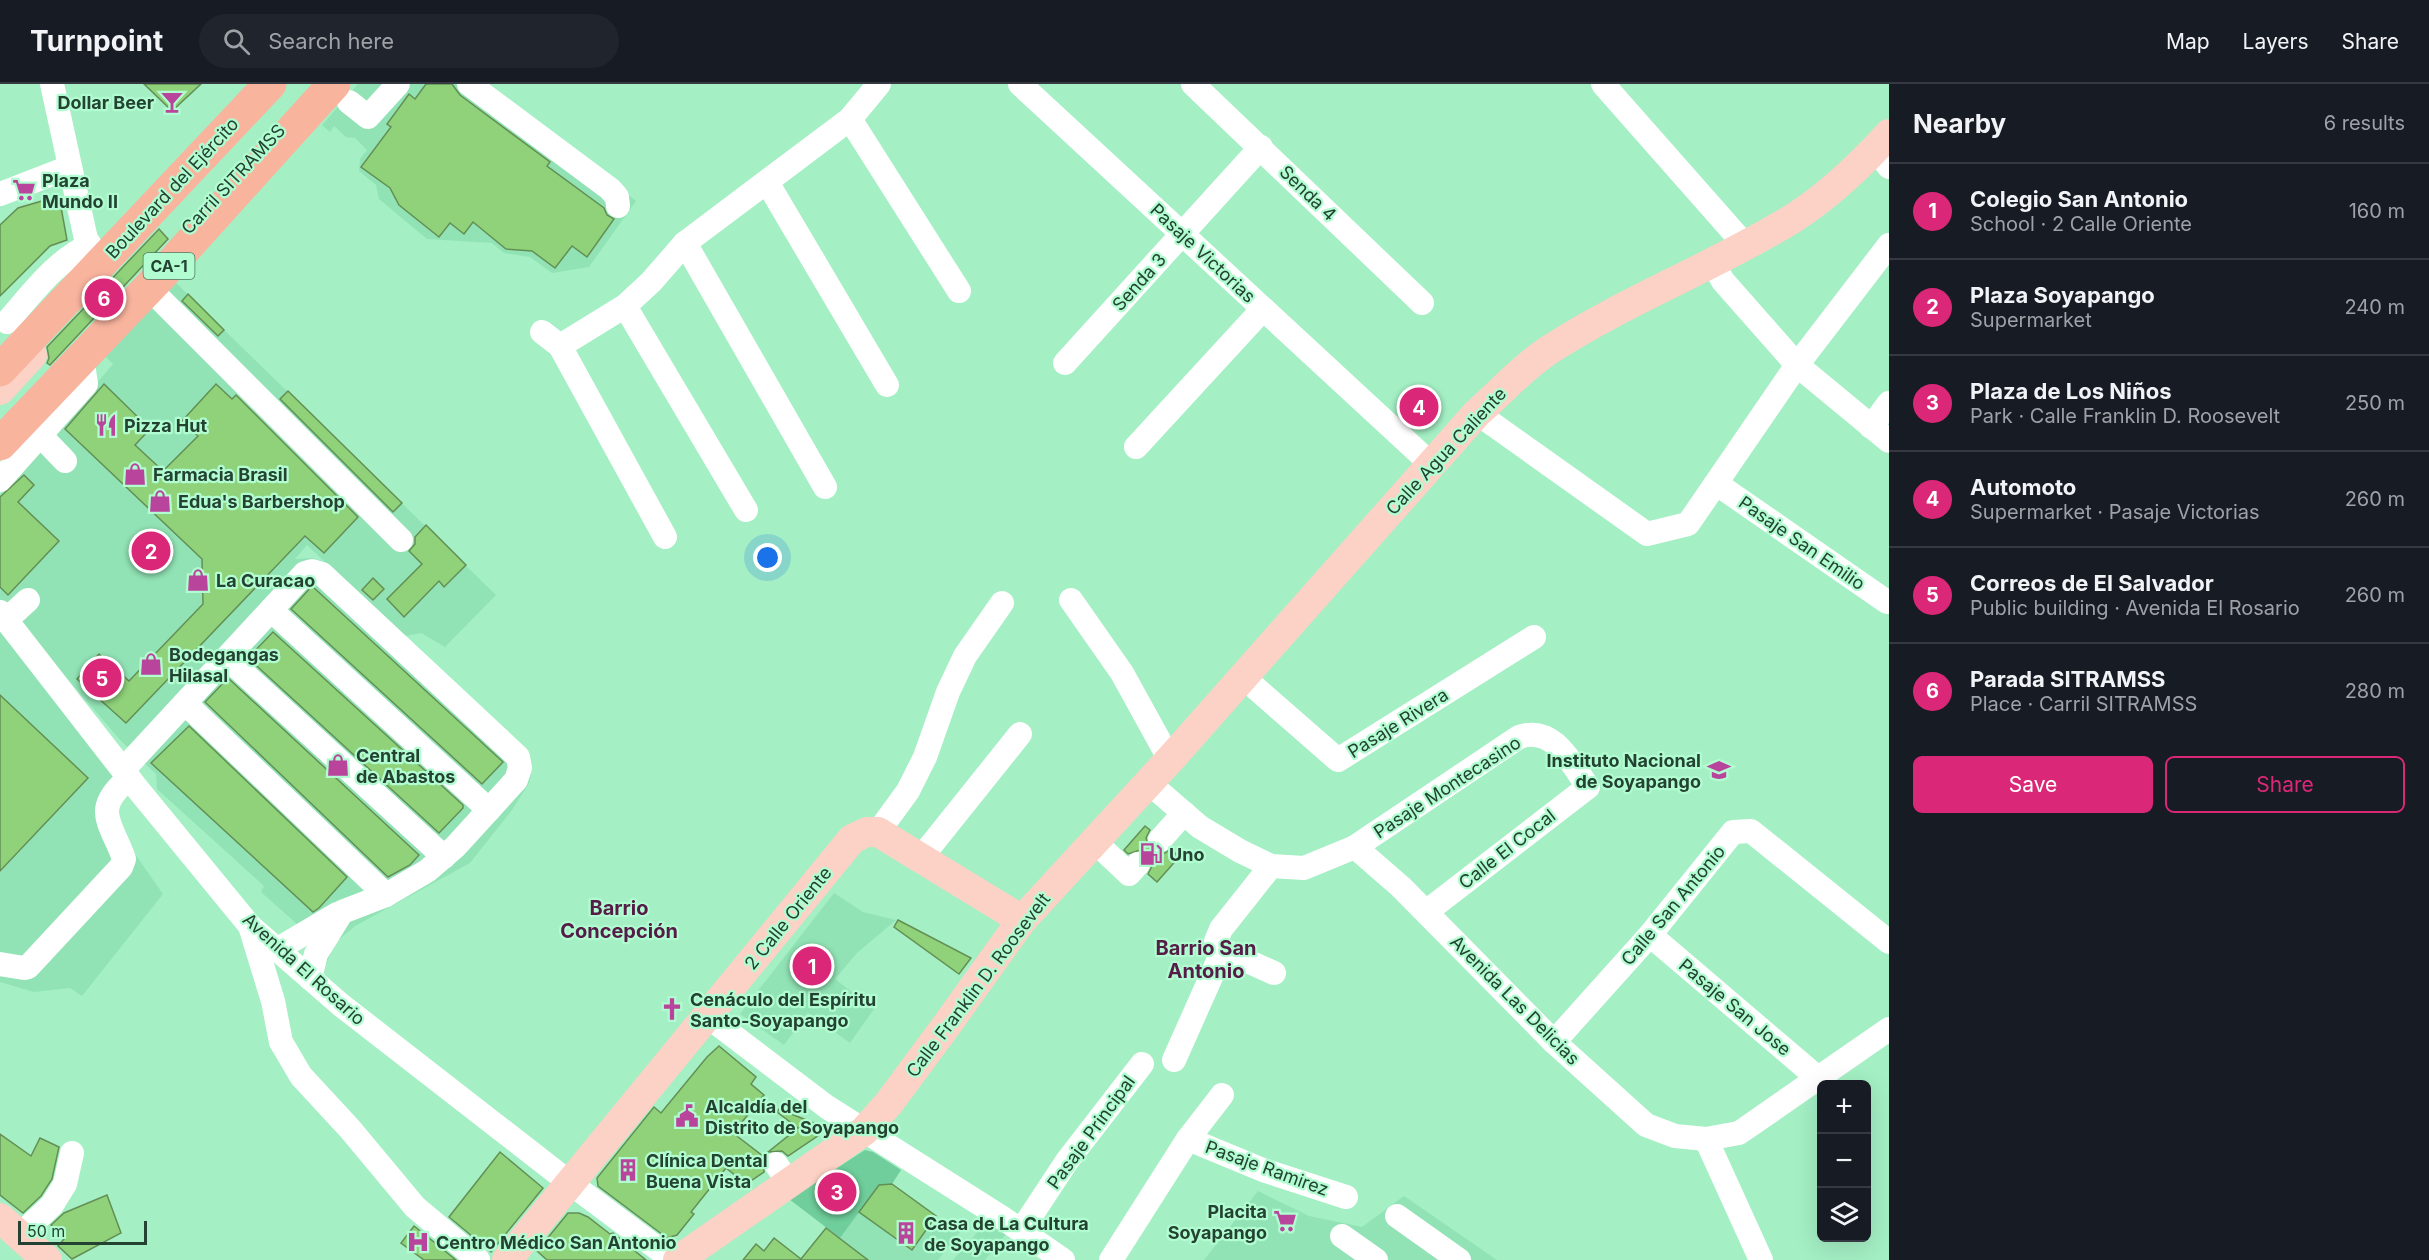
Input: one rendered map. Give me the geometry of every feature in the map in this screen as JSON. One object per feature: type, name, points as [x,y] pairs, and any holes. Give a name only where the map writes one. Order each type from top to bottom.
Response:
[{"type":"highway","name":"Boulevard del Ejército","points":[[0,370],[12,328],[96,254],[270,84]]},
{"type":"highway","name":"CA-1","points":[[0,444],[148,288],[341,93]]},
{"type":"main road","name":"Carril SITRAMSS","points":[[0,390],[283,84]]},
{"type":"main road","name":"Carril SITRAMSS","points":[[0,433],[321,84]]},
{"type":"main road","name":"Calle Agua Caliente","points":[[1172,757],[1477,413],[1530,364],[1617,311],[1782,225],[1812,206],[1884,150]]},
{"type":"main road","name":"Calle Franklin D. Roosevelt","points":[[678,1260],[722,1238],[769,1207],[783,1173],[864,1131],[889,1103],[1022,920],[1172,757]]},
{"type":"main road","name":"2 Calle Oriente","points":[[507,1260],[852,839],[867,832],[878,832]]},
{"type":"main road","points":[[878,832],[1022,920]]},
{"type":"main road","points":[[10,1227],[47,1260]]},
{"type":"street","points":[[52,84],[86,239],[96,254]]},
{"type":"street","points":[[341,93],[368,117],[398,84]]},
{"type":"street","points":[[469,84],[610,189],[617,196],[618,206]]},
{"type":"street","points":[[665,537],[551,339],[626,306],[686,243],[850,119],[879,84]]},
{"type":"street","name":"Pasaje Victorias","points":[[1020,84],[1431,464]]},
{"type":"street","name":"Senda 4","points":[[1192,84],[1261,147],[1422,303]]},
{"type":"street","points":[[1603,84],[1745,245]]},
{"type":"street","points":[[850,119],[959,291]]},
{"type":"street","name":"Senda 3","points":[[1065,363],[1261,147]]},
{"type":"street","points":[[0,195],[71,171]]},
{"type":"street","points":[[767,182],[887,385]]},
{"type":"street","points":[[686,243],[825,487]]},
{"type":"street","points":[[1477,413],[1647,534],[1688,524],[1797,365],[1889,245]]},
{"type":"street","points":[[1712,262],[1723,282],[1797,365],[1880,434],[1889,403]]},
{"type":"street","points":[[148,288],[401,540]]},
{"type":"street","points":[[626,306],[746,510]]},
{"type":"street","points":[[1136,447],[1263,309]]},
{"type":"street","points":[[0,480],[86,384],[82,357]]},
{"type":"street","points":[[41,436],[65,462]]},
{"type":"street","name":"Pasaje San Emilio","points":[[1717,484],[1887,602]]},
{"type":"street","points":[[0,964],[28,967],[121,867],[124,859],[111,834],[105,812],[111,796],[126,774],[227,658],[305,573],[312,571],[322,574],[518,757],[520,768],[516,780],[456,847],[427,871],[386,895],[342,912],[278,949]]},
{"type":"street","points":[[3,616],[28,600]]},
{"type":"street","points":[[1071,600],[1122,673],[1172,757]]},
{"type":"street","points":[[878,832],[908,791],[921,766],[948,692],[965,656],[1002,603]]},
{"type":"street","points":[[271,610],[489,810]]},
{"type":"street","name":"Avenida El Rosario","points":[[3,616],[126,774],[250,926],[340,1005],[673,1260]]},
{"type":"street","name":"Pasaje Rivera","points":[[1243,677],[1338,760],[1534,637]]},
{"type":"street","points":[[227,658],[444,857]]},
{"type":"street","points":[[186,704],[386,895]]},
{"type":"street","points":[[920,859],[1020,734]]},
{"type":"street","name":"Pasaje Montecasino","points":[[1355,847],[1519,737],[1527,734],[1539,734],[1556,744],[1588,787]]},
{"type":"street","points":[[1149,783],[1200,827],[1271,866],[1304,868],[1355,847]]},
{"type":"street","name":"Calle El Cocal","points":[[1426,912],[1588,787]]},
{"type":"street","points":[[1160,840],[1184,813]]},
{"type":"street","name":"Calle San Antonio","points":[[1554,1042],[1650,935],[1734,832],[1751,831],[1889,942]]},
{"type":"street","points":[[1094,841],[1130,874],[1138,864]]},
{"type":"street","name":"Avenida Las Delicias","points":[[1355,847],[1401,887],[1554,1042],[1646,1125],[1675,1136],[1706,1139],[1740,1133],[1889,1029]]},
{"type":"street","points":[[1271,866],[1221,929],[1216,941],[1223,950],[1274,973]]},
{"type":"street","points":[[310,978],[316,954],[342,912]]},
{"type":"street","points":[[250,926],[273,1001],[281,1042],[301,1076],[350,1129],[415,1207],[478,1260]]},
{"type":"street","name":"Pasaje San Jose","points":[[1650,935],[1819,1079]]},
{"type":"street","points":[[1174,1060],[1223,950]]},
{"type":"street","points":[[706,1016],[775,1080],[827,1107],[1063,1260]]},
{"type":"street","name":"Pasaje Principal","points":[[1021,1231],[1067,1161],[1142,1064]]},
{"type":"street","name":"Pasaje Ramirez","points":[[1111,1260],[1188,1139],[1222,1095]]},
{"type":"street","name":"Pasaje Ramirez","points":[[1188,1139],[1263,1170],[1346,1197]]},
{"type":"street","points":[[1706,1139],[1761,1260]]},
{"type":"street","points":[[10,1227],[52,1205],[65,1184],[72,1153]]},
{"type":"street","points":[[1397,1216],[1458,1260]]},
{"type":"street","points":[[1342,1236],[1376,1260]]},
{"type":"shaded area","points":[[358,84],[489,84],[636,201],[589,267],[552,273],[530,257],[504,253],[492,243],[427,239],[379,199],[376,185],[359,171],[360,159],[367,150],[355,138],[346,137],[334,126],[330,132],[322,125]]},
{"type":"shaded area","points":[[170,277],[496,595],[445,647],[421,633],[405,636],[527,756],[531,775],[529,783],[512,810],[470,863],[355,926],[336,942],[326,964],[315,940],[261,892],[264,886],[157,789],[156,774],[122,742],[0,601],[0,496],[113,364],[100,351]],"holes":[[[307,545],[325,562],[312,558],[295,559]]]},
{"type":"shaded area","points":[[0,621],[134,787],[120,803],[114,824],[163,894],[82,996],[70,988],[34,992],[0,982]]},
{"type":"shaded area","points":[[834,893],[863,912],[896,920],[857,953],[835,979],[874,1009],[850,1043],[808,1013],[784,1045],[740,1014]]},
{"type":"shaded area","points":[[865,1150],[873,1152],[901,1170],[892,1184],[879,1185],[840,1238],[789,1199]]},
{"type":"shaded area","name":"Placita Soyapango","points":[[1258,1191],[1309,1216],[1362,1227],[1404,1196],[1497,1260],[1204,1260]]},
{"type":"shaded area","points":[[859,1212],[911,1250],[936,1216],[960,1232],[938,1260],[868,1260],[840,1238]]},
{"type":"shaded area","points":[[987,1221],[1006,1234],[985,1260],[953,1260]]},
{"type":"building","name":"Dollar Beer","points":[[144,84],[201,84],[172,111]]},
{"type":"building","points":[[426,84],[452,84],[460,95],[550,162],[547,166],[604,208],[607,215],[614,219],[587,257],[572,246],[555,268],[532,251],[506,249],[473,222],[464,234],[450,223],[439,237],[399,205],[390,188],[361,167],[391,127],[387,124],[409,94],[415,99]]},
{"type":"building","points":[[59,196],[67,240],[50,246],[0,296],[0,225],[18,208]]},
{"type":"building","points":[[159,229],[168,239],[50,365],[47,363],[49,358],[47,347]]},
{"type":"building","points":[[188,294],[224,330],[218,336],[182,301]]},
{"type":"building","points":[[104,384],[150,429],[135,445],[163,471],[198,436],[182,421],[216,384],[232,399],[236,395],[358,517],[324,553],[305,536],[126,723],[77,679],[99,654],[129,681],[203,604],[202,559],[65,429]]},
{"type":"building","points":[[288,391],[402,503],[393,512],[280,399]]},
{"type":"building","points":[[24,475],[34,485],[18,502],[59,541],[8,595],[0,587],[0,497]]},
{"type":"building","points":[[426,525],[466,565],[444,587],[439,581],[404,617],[387,599],[422,564],[409,551],[415,544],[415,537]]},
{"type":"building","points":[[373,578],[384,589],[373,600],[362,590]]},
{"type":"building","points":[[312,586],[503,762],[482,784],[291,609]]},
{"type":"building","points":[[273,632],[463,805],[463,808],[439,833],[248,658]]},
{"type":"building","points":[[228,678],[419,855],[410,865],[388,877],[205,702]]},
{"type":"building","points":[[0,695],[88,778],[0,871]]},
{"type":"building","points":[[189,726],[347,877],[319,908],[313,912],[151,763]]},
{"type":"building","name":"Uno","points":[[1145,826],[1150,830],[1146,838],[1150,850],[1158,854],[1171,849],[1179,857],[1157,882],[1148,874],[1152,866],[1148,854],[1140,850],[1128,854],[1124,850]]},
{"type":"building","points":[[898,920],[971,958],[959,974],[894,927]]},
{"type":"building","points":[[719,1046],[756,1077],[751,1084],[764,1095],[733,1133],[763,1156],[768,1152],[763,1158],[764,1172],[746,1184],[726,1168],[691,1212],[694,1214],[677,1235],[667,1238],[598,1186],[597,1178],[654,1107],[661,1113],[707,1057]]},
{"type":"building","points":[[779,1109],[819,1127],[819,1135],[788,1156],[782,1151],[768,1152],[798,1128],[777,1112]]},
{"type":"building","points":[[0,1134],[31,1156],[40,1138],[59,1147],[52,1179],[41,1196],[23,1213],[0,1195]]},
{"type":"building","points":[[500,1152],[543,1188],[491,1252],[449,1217]]},
{"type":"building","name":"Casa de La Cultura de Soyapango","points":[[892,1184],[936,1216],[912,1250],[859,1212],[879,1185]]},
{"type":"building","points":[[107,1195],[121,1233],[72,1259],[58,1246],[64,1239],[51,1225],[64,1213]]},
{"type":"building","points":[[568,1213],[579,1213],[588,1217],[610,1234],[613,1233],[646,1260],[547,1260],[537,1251]]},
{"type":"building","name":"Centro Médico San Antonio","points":[[414,1226],[456,1260],[424,1260],[401,1243]]},
{"type":"building","points":[[826,1228],[868,1260],[743,1260],[756,1244],[764,1251],[774,1238],[801,1259]]},
{"type":"place","name":"Dollar Beer","points":[[172,102]]},
{"type":"place","name":"Plaza Mundo II","points":[[24,190]]},
{"type":"place","name":"Parada SITRAMSS","points":[[104,298]]},
{"type":"place","name":"Automoto","points":[[1419,407]]},
{"type":"place","name":"Pizza Hut","points":[[106,425]]},
{"type":"place","name":"Farmacia Brasil","points":[[135,474]]},
{"type":"place","name":"Edua's Barbershop","points":[[160,501]]},
{"type":"place","name":"Plaza Soyapango","points":[[151,551]]},
{"type":"place","name":"La Curacao","points":[[198,580]]},
{"type":"place","name":"Bodegangas Hilasal","points":[[151,664]]},
{"type":"place","name":"Correos de El Salvador","points":[[102,678]]},
{"type":"place","name":"Central de Abastos","points":[[338,765]]},
{"type":"place","name":"Instituto Nacional de Soyapango","points":[[1719,770]]},
{"type":"place","name":"Uno","points":[[1151,854]]},
{"type":"place","name":"Colegio San Antonio","points":[[812,966]]},
{"type":"place","name":"Cenáculo del Espíritu Santo-Soyapango","points":[[672,1009]]},
{"type":"place","name":"Alcaldía del Distrito de Soyapango","points":[[687,1116]]},
{"type":"place","name":"Clínica Dental Buena Vista","points":[[628,1170]]},
{"type":"place","name":"Plaza de Los Niños","points":[[837,1192]]},
{"type":"place","name":"Placita Soyapango","points":[[1285,1221]]},
{"type":"place","name":"Casa de La Cultura de Soyapango","points":[[906,1233]]},
{"type":"place","name":"Centro Médico San Antonio","points":[[418,1242]]},
{"type":"district","name":"Barrio Concepción","points":[[619,920]]},
{"type":"district","name":"Barrio San Antonio","points":[[1206,960]]}]
